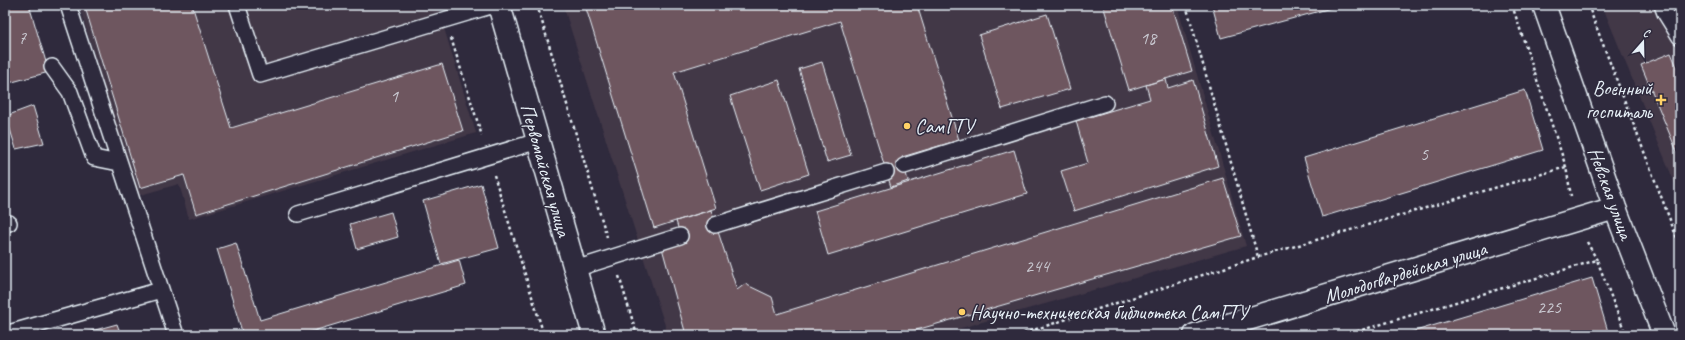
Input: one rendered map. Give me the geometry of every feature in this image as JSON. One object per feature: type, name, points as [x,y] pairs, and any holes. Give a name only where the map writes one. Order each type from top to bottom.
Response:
[{"type":"street","name":"Первомайская улица","points":[[498,5],[594,335]]},
{"type":"street","name":"Невская улица","points":[[1544,5],[1615,208],[1664,335]]},
{"type":"street","name":"Молодогвардейская улица","points":[[1195,335],[1615,208]]},
{"type":"lane","points":[[68,5],[176,335]]},
{"type":"lane","points":[[238,5],[260,75],[494,5]]},
{"type":"lane","points":[[1662,5],[1680,37]]},
{"type":"lane","points":[[52,67],[70,92],[94,158],[119,163]]},
{"type":"lane","points":[[904,166],[1105,103]]},
{"type":"lane","points":[[298,214],[538,141]]},
{"type":"lane","points":[[715,225],[886,172]]},
{"type":"lane","points":[[575,269],[680,236]]},
{"type":"lane","points":[[5,334],[161,290]]},
{"type":"path","points":[[538,5],[637,335]]},
{"type":"path","points":[[1186,5],[1258,257]]},
{"type":"path","points":[[1018,335],[1258,257],[1566,168],[1512,5]]},
{"type":"path","points":[[1588,5],[1680,246]]},
{"type":"path","points":[[1345,335],[1597,260],[1626,335]]},
{"type":"shaded area","points":[[79,5],[437,5],[476,133],[189,219],[179,184],[137,196]]},
{"type":"shaded area","name":"СамГТУ","points":[[563,5],[1177,5],[1246,246],[937,335],[668,335]]},
{"type":"shaded area","name":"Военный госпиталь","points":[[1602,5],[1680,5],[1680,196]]},
{"type":"building","points":[[5,5],[29,5],[49,72],[5,84]]},
{"type":"building","points":[[92,5],[192,5],[231,128],[442,64],[463,131],[196,214],[184,175],[140,188],[85,7]]},
{"type":"building","points":[[585,5],[640,5],[641,8],[649,5],[917,5],[959,140],[902,157],[908,181],[891,187],[840,21],[674,72],[716,208],[654,228]]},
{"type":"building","points":[[1103,5],[1172,5],[1192,71],[1129,90]]},
{"type":"building","points":[[1212,5],[1342,5],[1221,38]]},
{"type":"building","points":[[1047,14],[1070,89],[1002,109],[979,35]]},
{"type":"building","points":[[1671,53],[1680,74],[1680,159],[1641,65]]},
{"type":"building","points":[[822,62],[851,155],[827,162],[799,69]]},
{"type":"building","points":[[1166,79],[1168,88],[1193,80],[1218,166],[1074,211],[1061,171],[1088,163],[1076,121],[1150,99],[1146,85]]},
{"type":"building","points":[[779,80],[809,174],[760,190],[730,96]]},
{"type":"building","points":[[1525,90],[1543,150],[1322,217],[1304,158]]},
{"type":"building","points":[[33,106],[44,143],[16,149],[6,116]]},
{"type":"building","points":[[1014,150],[1027,194],[828,255],[815,211]]},
{"type":"building","points":[[1223,178],[1241,236],[899,335],[686,335],[662,248],[682,241],[676,221],[711,210],[737,290],[745,284],[772,297],[777,314]]},
{"type":"building","points":[[481,184],[499,248],[441,264],[423,201]]},
{"type":"building","points":[[391,212],[398,237],[357,249],[350,224]]},
{"type":"building","points":[[236,243],[260,320],[459,260],[466,285],[300,335],[243,335],[217,249]]},
{"type":"building","points":[[1592,278],[1609,335],[1402,335]]},
{"type":"building","points":[[117,324],[121,335],[77,335]]},
{"type":"place","name":"Военный госпиталь","points":[[1661,100]]},
{"type":"place","name":"СамГТУ","points":[[907,126]]},
{"type":"place","name":"Научно-техническая библиотека СамГТУ","points":[[962,312]]}]
